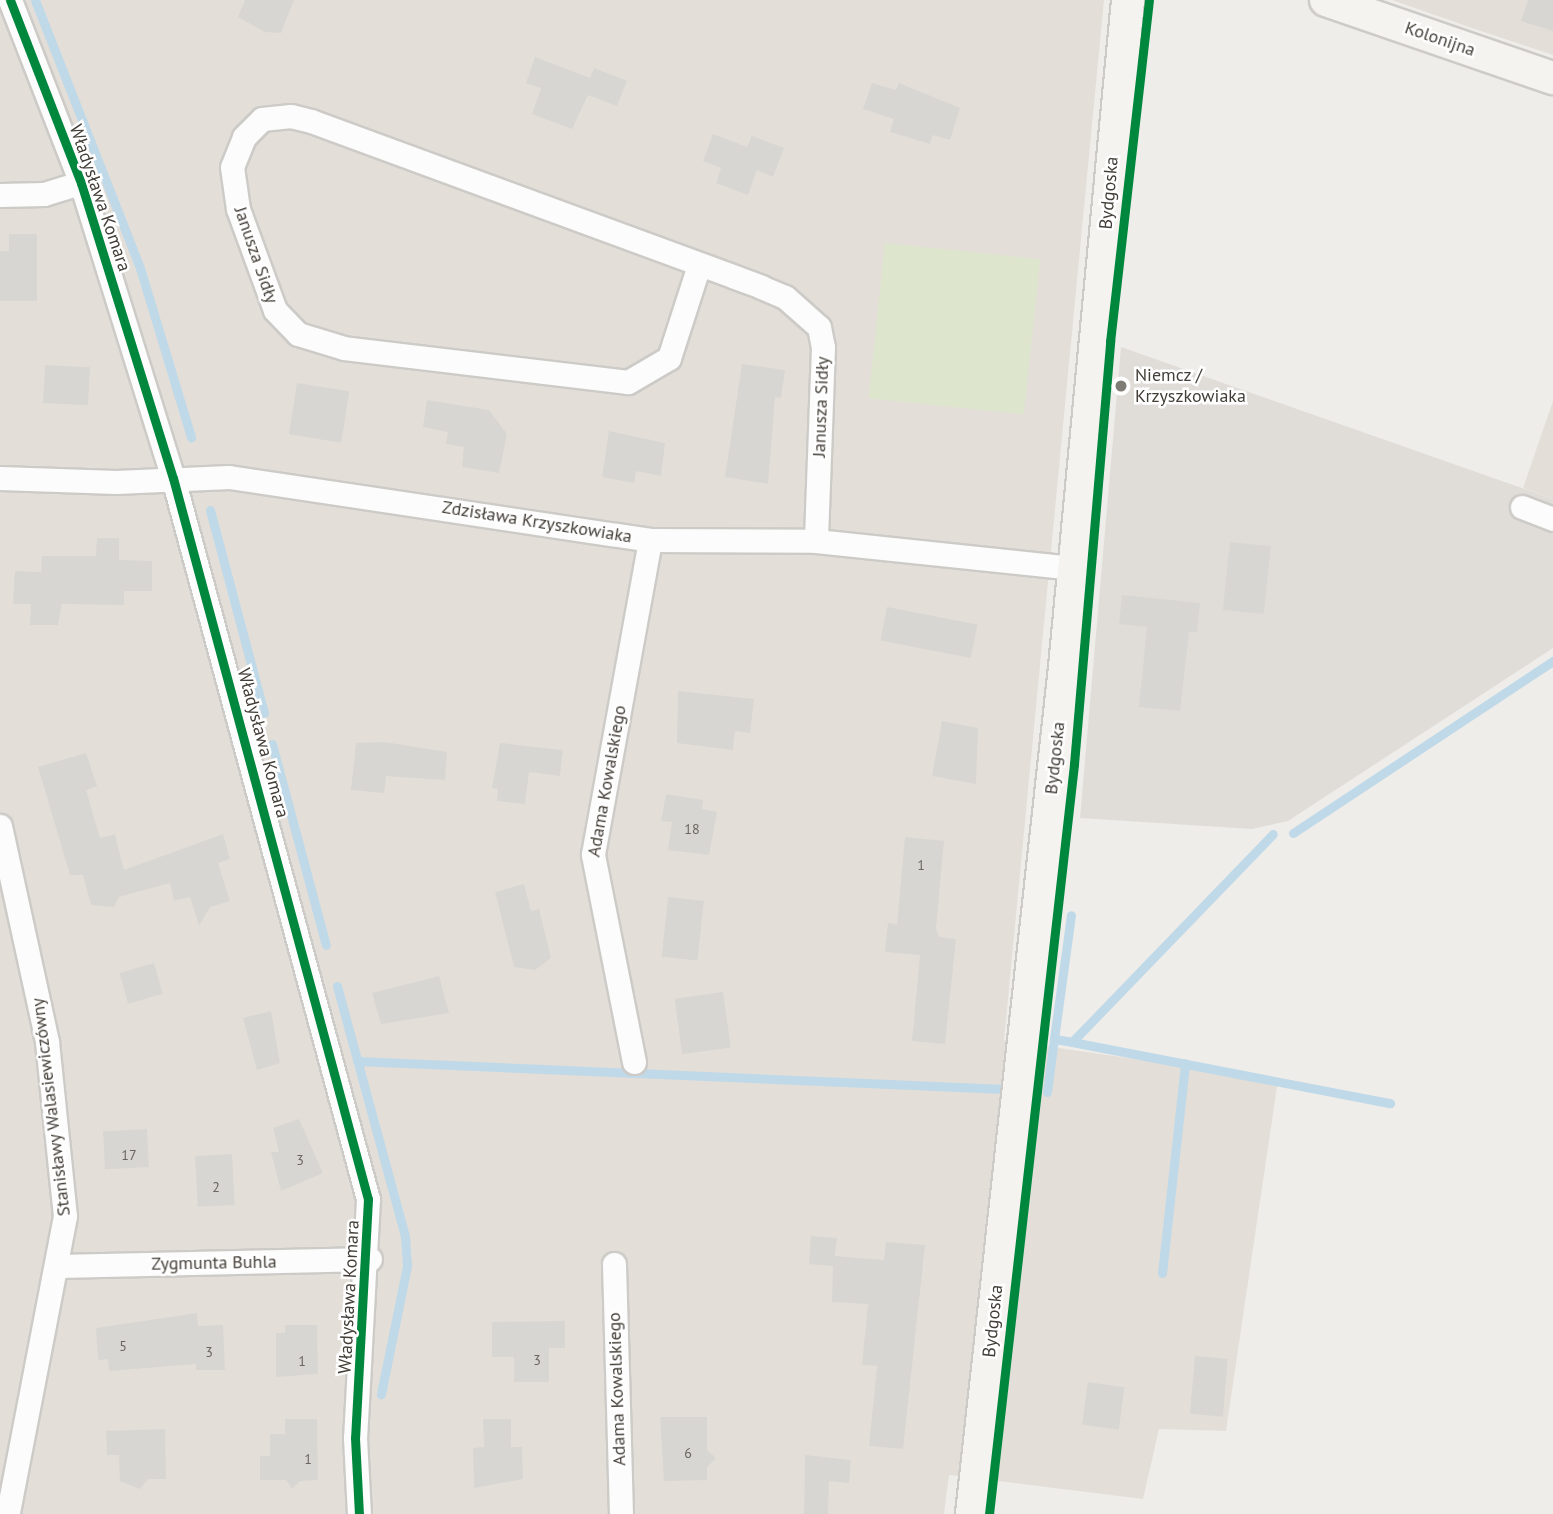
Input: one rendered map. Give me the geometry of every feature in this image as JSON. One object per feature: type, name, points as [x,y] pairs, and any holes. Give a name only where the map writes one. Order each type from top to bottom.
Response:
[{"type":"street","name":"Władysława Komara","points":[[10,0],[81,183],[173,478],[368,1199],[370,1259],[355,1438],[359,1514]]},
{"type":"street","name":"Bydgoska","points":[[972,1514],[1075,568],[1128,0]]},
{"type":"street","name":"Kolonijna","points":[[1326,0],[1553,78]]},
{"type":"street","name":"Janusza Sidły","points":[[699,265],[669,358],[628,382],[344,348],[298,334],[275,310],[238,209],[232,167],[244,137],[262,119],[291,116],[699,265],[785,297],[819,327],[823,347],[816,541]]},
{"type":"street","points":[[0,195],[44,194],[81,183]]},
{"type":"street","name":"Zdzisława Krzyszkowiaka","points":[[0,478],[229,477],[650,540],[816,541],[1075,568]]},
{"type":"street","points":[[1522,507],[1553,519]]},
{"type":"street","name":"Adama Kowalskiego","points":[[634,1062],[593,854],[650,540]]},
{"type":"street","name":"Stanisławy Walasiewiczówny","points":[[0,826],[47,1042],[65,1216],[58,1266],[8,1512]]},
{"type":"street","name":"Zygmunta Buhla","points":[[58,1266],[370,1259]]},
{"type":"street","name":"Adama Kowalskiego","points":[[614,1264],[621,1514]]},
{"type":"shaded area","points":[[0,0],[1104,0],[1004,1040],[1278,1080],[1226,1431],[1159,1429],[1143,1499],[949,1475],[944,1514],[0,1514]]},
{"type":"shaded area","points":[[1392,0],[1553,0],[1553,55],[1472,28]]},
{"type":"shaded area","points":[[1121,347],[1553,499],[1553,648],[1288,821],[1252,829],[1080,818]]},
{"type":"shaded area","points":[[1553,401],[1553,499],[1523,488]]},
{"type":"green space","points":[[885,243],[1040,259],[1024,414],[869,398]]},
{"type":"building","points":[[245,0],[294,0],[281,33],[265,32],[238,17]]},
{"type":"building","points":[[1528,0],[1553,0],[1553,31],[1521,21]]},
{"type":"building","points":[[535,57],[590,78],[594,68],[627,81],[617,106],[588,95],[572,129],[532,114],[541,88],[526,83]]},
{"type":"building","points":[[872,83],[896,90],[899,83],[960,108],[950,140],[933,135],[930,144],[890,132],[894,119],[863,109]]},
{"type":"building","points":[[713,134],[747,147],[752,136],[784,148],[773,177],[757,170],[748,195],[716,183],[721,168],[703,161]]},
{"type":"building","points":[[9,234],[37,234],[37,301],[0,301],[0,251],[9,251]]},
{"type":"building","points":[[742,364],[785,370],[781,398],[775,397],[768,484],[725,477]]},
{"type":"building","points":[[45,365],[90,367],[88,405],[43,403]]},
{"type":"building","points":[[297,383],[349,391],[341,443],[289,434]]},
{"type":"building","points":[[427,400],[489,410],[507,434],[499,473],[462,467],[464,447],[446,444],[448,432],[423,427]]},
{"type":"building","points":[[609,431],[665,443],[661,476],[636,471],[634,483],[602,477]]},
{"type":"building","points":[[97,538],[119,538],[119,560],[152,561],[152,591],[124,591],[124,605],[62,604],[58,625],[30,625],[31,604],[13,604],[15,571],[41,572],[42,556],[96,556]]},
{"type":"building","points":[[1230,542],[1271,546],[1264,614],[1223,610]]},
{"type":"building","points":[[1122,595],[1200,603],[1197,632],[1189,632],[1180,711],[1139,707],[1147,627],[1119,624]]},
{"type":"building","points":[[887,607],[977,625],[971,658],[881,640]]},
{"type":"building","points":[[678,691],[754,699],[750,733],[735,731],[733,750],[677,743]]},
{"type":"building","points":[[942,721],[978,728],[976,784],[932,776]]},
{"type":"building","points":[[384,742],[447,752],[445,780],[386,776],[384,793],[351,790],[356,743]]},
{"type":"building","points":[[500,743],[563,750],[560,776],[529,772],[525,804],[497,801],[498,789],[492,788]]},
{"type":"building","points":[[86,753],[97,786],[86,790],[100,838],[115,834],[124,870],[223,834],[230,859],[218,863],[230,901],[210,907],[199,926],[190,897],[174,901],[170,883],[119,897],[114,907],[91,905],[83,875],[70,875],[38,767]]},
{"type":"building","points":[[666,794],[703,800],[702,809],[717,812],[709,855],[668,850],[672,822],[661,821]]},
{"type":"building","points":[[905,837],[944,841],[936,928],[939,937],[956,939],[945,1044],[912,1041],[920,955],[885,952],[888,923],[897,924]]},
{"type":"building","points":[[524,884],[531,911],[539,909],[551,958],[535,970],[514,967],[495,892]]},
{"type":"building","points":[[668,897],[704,901],[698,960],[662,957]]},
{"type":"building","points":[[154,963],[163,994],[128,1004],[119,973]]},
{"type":"building","points":[[439,976],[449,1013],[381,1024],[372,993]]},
{"type":"building","points":[[723,992],[731,1047],[682,1054],[674,999]]},
{"type":"building","points":[[271,1011],[280,1063],[257,1070],[243,1018]]},
{"type":"building","points":[[299,1119],[323,1173],[281,1191],[271,1152],[279,1152],[273,1128]]},
{"type":"building","points":[[147,1129],[149,1167],[105,1169],[103,1131]]},
{"type":"building","points":[[232,1154],[235,1205],[198,1207],[195,1156]]},
{"type":"building","points":[[811,1236],[837,1238],[835,1256],[884,1260],[886,1242],[925,1245],[903,1449],[869,1446],[877,1366],[862,1365],[868,1304],[832,1302],[833,1266],[809,1264]]},
{"type":"building","points":[[197,1313],[198,1326],[223,1325],[225,1370],[196,1370],[196,1364],[109,1371],[108,1359],[98,1360],[96,1328]]},
{"type":"building","points":[[565,1321],[565,1348],[549,1348],[549,1382],[514,1382],[514,1357],[492,1357],[492,1322]]},
{"type":"building","points":[[285,1325],[317,1325],[318,1374],[276,1377],[276,1333],[285,1333]]},
{"type":"building","points":[[1195,1356],[1228,1359],[1223,1417],[1190,1414]]},
{"type":"building","points":[[1088,1382],[1125,1387],[1119,1430],[1082,1425]]},
{"type":"building","points":[[660,1417],[707,1417],[707,1450],[716,1458],[707,1467],[707,1480],[664,1481]]},
{"type":"building","points":[[285,1419],[317,1419],[318,1480],[300,1481],[292,1489],[286,1480],[260,1480],[260,1456],[270,1456],[270,1434],[285,1434]]},
{"type":"building","points":[[483,1419],[511,1419],[511,1447],[522,1447],[523,1479],[474,1488],[473,1448],[484,1447]]},
{"type":"building","points":[[165,1429],[166,1479],[148,1479],[140,1489],[120,1481],[119,1455],[107,1455],[106,1431]]},
{"type":"building","points":[[805,1455],[851,1460],[849,1483],[829,1481],[828,1514],[804,1514]]},
{"type":"waterway","points":[[35,0],[140,268],[191,437]]},
{"type":"waterway","points":[[210,510],[264,713]]},
{"type":"waterway","points":[[1293,833],[1553,661]]},
{"type":"waterway","points":[[272,744],[326,945]]},
{"type":"waterway","points":[[1047,1092],[1054,1039],[1072,1042],[1273,834]]},
{"type":"waterway","points":[[1054,1039],[1071,915]]},
{"type":"waterway","points":[[337,986],[405,1237],[407,1266],[381,1394]]},
{"type":"waterway","points":[[1072,1042],[1390,1103]]},
{"type":"waterway","points":[[357,1061],[1004,1089]]},
{"type":"waterway","points":[[1162,1273],[1185,1063]]},
{"type":"cycle path","points":[[10,0],[81,183],[173,478],[368,1199],[355,1438],[359,1514]]},
{"type":"cycle path","points":[[989,1514],[1074,764],[1110,342],[1149,0]]},
{"type":"place","name":"Niemcz / Krzyszkowiaka","points":[[1121,386]]}]
